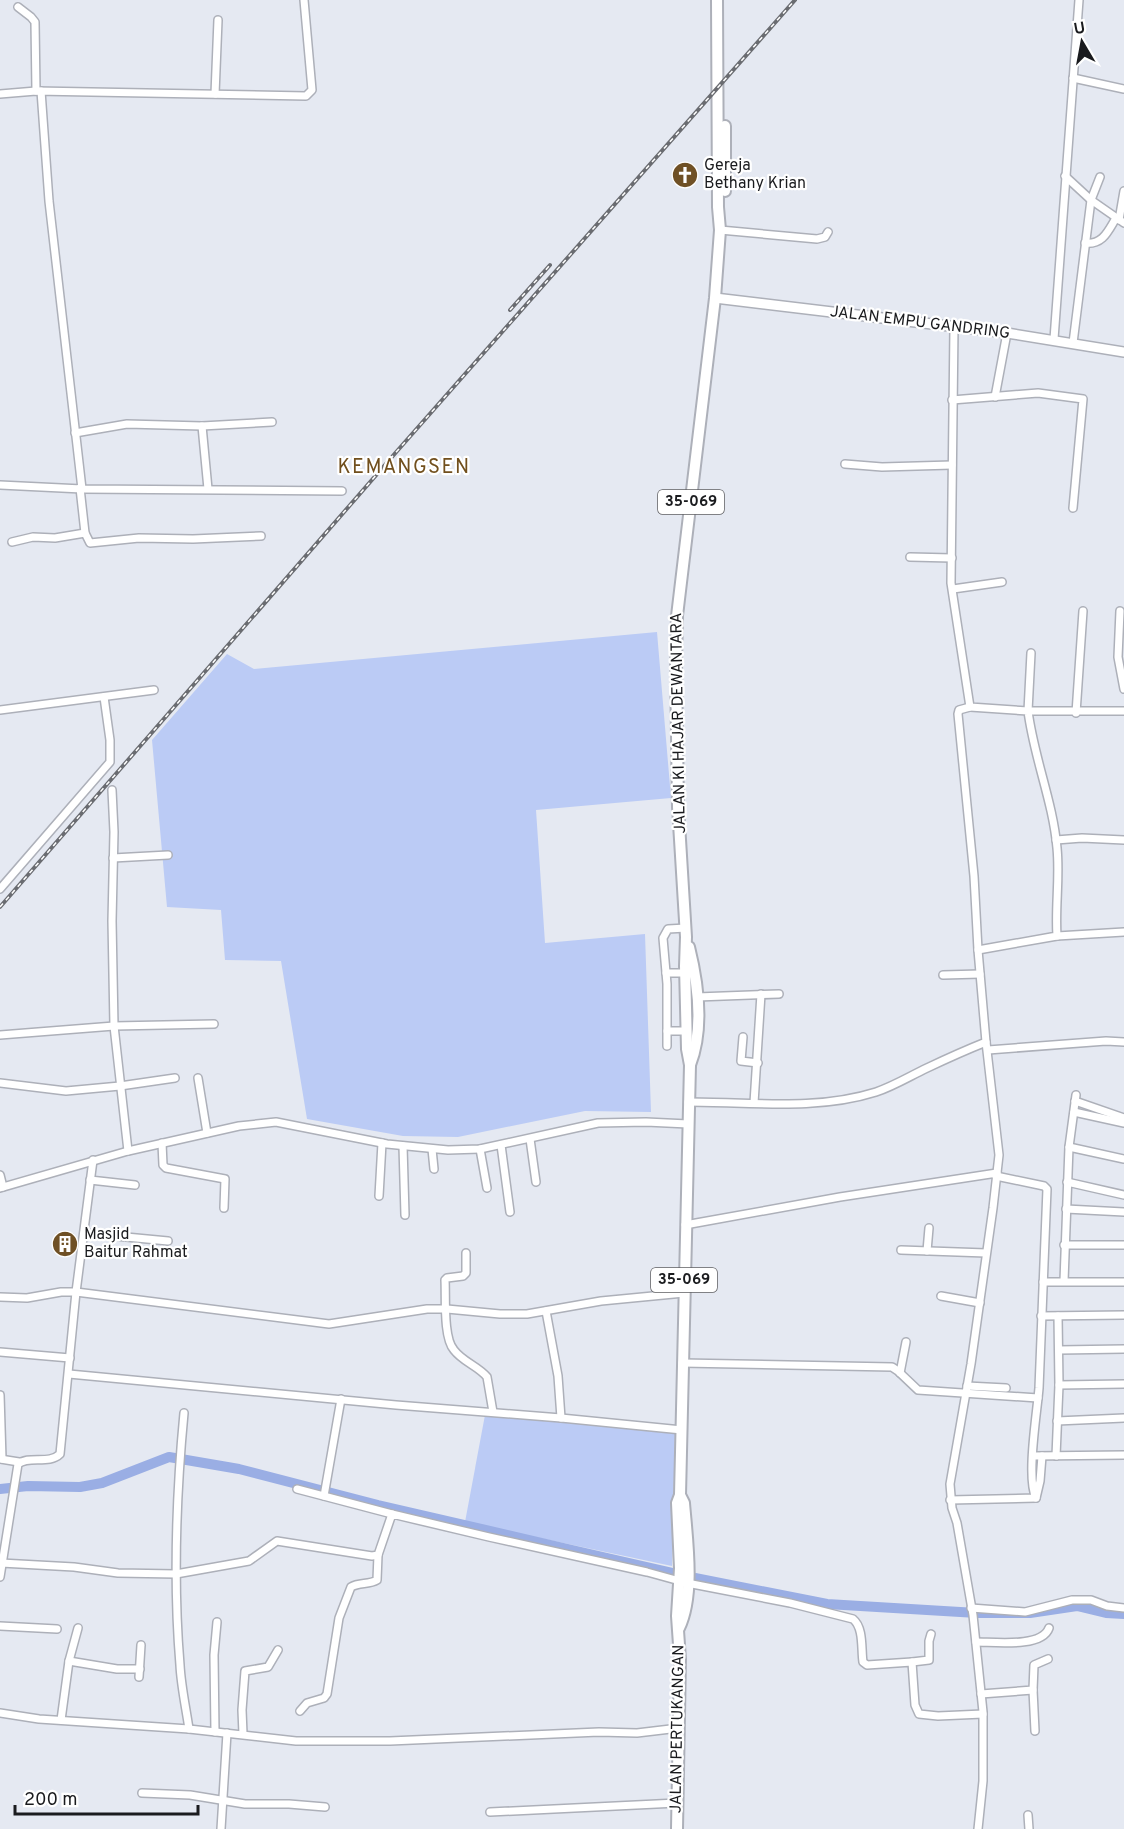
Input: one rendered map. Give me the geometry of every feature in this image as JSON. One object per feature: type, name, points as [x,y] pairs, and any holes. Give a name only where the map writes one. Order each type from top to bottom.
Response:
[{"type":"main road","name":"JALAN KI HAJAR DEWANTARA","points":[[717,0],[720,227]]},
{"type":"main road","name":"JALAN KI HAJAR DEWANTARA","points":[[684,1576],[676,1503],[680,1495],[690,1065],[685,1031],[693,1007],[682,972],[683,931],[676,674],[677,616],[724,205],[726,156],[723,0]]},
{"type":"main road","name":"JALAN EMPU GANDRING","points":[[715,298],[1007,333],[1124,352]]},
{"type":"main road","name":"JALAN KI HAJAR DEWANTARA","points":[[683,931],[694,968],[693,1007],[696,1048],[690,1065]]},
{"type":"main road","name":"JALAN PERTUKANGAN","points":[[677,1829],[679,1628],[685,1617],[684,1576]]},
{"type":"street","points":[[0,94],[39,91],[306,96],[312,90],[304,0]]},
{"type":"street","points":[[1056,340],[1079,0]]},
{"type":"street","points":[[18,8],[35,22],[49,201],[85,533],[88,542],[91,544],[139,538],[193,539],[261,536]]},
{"type":"street","points":[[215,94],[218,20]]},
{"type":"street","points":[[1073,78],[1124,88]]},
{"type":"street","points":[[1073,343],[1091,200],[1100,177]]},
{"type":"street","points":[[1067,178],[1091,200],[1120,220]]},
{"type":"street","points":[[1085,243],[1092,244],[1105,237],[1120,220],[1124,191]]},
{"type":"street","points":[[720,227],[817,239],[825,237],[828,232]]},
{"type":"street","points":[[954,327],[952,590],[970,707]]},
{"type":"street","points":[[995,397],[1007,333]]},
{"type":"street","points":[[952,400],[1038,393],[1083,399],[1073,508]]},
{"type":"street","points":[[75,433],[127,424],[202,426],[272,423]]},
{"type":"street","points":[[202,426],[208,489]]},
{"type":"street","points":[[845,464],[952,465]]},
{"type":"street","points":[[0,485],[342,491]]},
{"type":"street","points":[[12,542],[33,537],[55,538],[85,533]]},
{"type":"street","points":[[910,557],[952,558]]},
{"type":"street","points":[[952,590],[1002,582]]},
{"type":"street","points":[[1076,712],[1083,611]]},
{"type":"street","points":[[1120,611],[1118,657],[1124,689]]},
{"type":"street","points":[[1031,653],[1028,711],[1056,840],[1058,936]]},
{"type":"street","points":[[0,710],[154,690]]},
{"type":"street","points":[[0,889],[110,762],[110,740],[104,698]]},
{"type":"street","points":[[978,1829],[983,1781],[983,1714],[972,1612],[957,1523],[950,1500],[950,1484],[980,1303],[999,1155],[980,974],[974,876],[958,714],[959,710],[970,707],[1028,711],[1124,711]]},
{"type":"street","points":[[112,790],[114,1026],[128,1151]]},
{"type":"street","points":[[1056,840],[1082,838],[1124,840]]},
{"type":"street","points":[[113,858],[168,855]]},
{"type":"street","points":[[667,1046],[670,1031],[668,973],[663,938],[668,929],[683,931]]},
{"type":"street","points":[[978,950],[1058,936],[1124,932]]},
{"type":"street","points":[[668,973],[682,972]]},
{"type":"street","points":[[943,975],[980,974]]},
{"type":"street","points":[[693,1007],[761,1000],[778,994]]},
{"type":"street","points":[[754,1102],[761,1000]]},
{"type":"street","points":[[0,1035],[114,1026],[214,1024]]},
{"type":"street","points":[[670,1031],[685,1031]]},
{"type":"street","points":[[743,1037],[741,1061],[758,1063]]},
{"type":"street","points":[[688,1102],[798,1105],[876,1092],[943,1061],[987,1046],[1124,1042]]},
{"type":"street","points":[[0,1083],[66,1091],[120,1086],[175,1077]]},
{"type":"street","points":[[198,1078],[207,1133]]},
{"type":"street","points":[[1064,1281],[1069,1147],[1075,1098],[1124,1118]]},
{"type":"street","points":[[1074,1112],[1124,1123]]},
{"type":"street","points":[[0,1175],[2,1187],[128,1151],[162,1149],[207,1133],[239,1126],[276,1122],[382,1143],[432,1149],[480,1149],[598,1123],[688,1124]]},
{"type":"street","points":[[530,1139],[536,1182]]},
{"type":"street","points":[[379,1196],[382,1143]]},
{"type":"street","points":[[501,1145],[510,1212]]},
{"type":"street","points":[[403,1146],[405,1215]]},
{"type":"street","points":[[1069,1147],[1124,1159]]},
{"type":"street","points":[[162,1149],[165,1168],[225,1179],[224,1208]]},
{"type":"street","points":[[432,1149],[434,1168]]},
{"type":"street","points":[[480,1149],[487,1188]]},
{"type":"street","points":[[0,1395],[1,1459],[20,1462],[54,1459],[60,1454],[76,1292],[93,1162]]},
{"type":"street","points":[[685,1225],[758,1211],[997,1175],[1046,1187],[1038,1398],[1033,1456],[1033,1487],[1036,1498]]},
{"type":"street","points":[[91,1176],[135,1185]]},
{"type":"street","points":[[1067,1182],[1124,1195]]},
{"type":"street","points":[[1066,1209],[1124,1212]]},
{"type":"street","points":[[927,1251],[929,1228]]},
{"type":"street","points":[[84,1233],[168,1241]]},
{"type":"street","points":[[1064,1245],[1124,1245]]},
{"type":"street","points":[[900,1250],[986,1253]]},
{"type":"street","points":[[466,1253],[466,1273],[463,1276],[446,1279],[450,1344],[460,1356],[487,1377],[492,1412]]},
{"type":"street","points":[[1043,1282],[1124,1282]]},
{"type":"street","points":[[0,1297],[27,1298],[61,1292],[76,1292],[329,1323],[402,1312],[447,1309],[526,1314],[601,1301],[684,1293]]},
{"type":"street","points":[[941,1296],[980,1303]]},
{"type":"street","points":[[546,1311],[558,1376],[561,1418]]},
{"type":"street","points":[[1041,1316],[1124,1315]]},
{"type":"street","points":[[1056,1456],[1059,1316]]},
{"type":"street","points":[[900,1373],[906,1342]]},
{"type":"street","points":[[1059,1350],[1124,1349]]},
{"type":"street","points":[[0,1352],[70,1358]]},
{"type":"street","points":[[682,1363],[892,1367],[918,1390],[1006,1388]]},
{"type":"street","points":[[69,1374],[681,1430]]},
{"type":"street","points":[[1059,1385],[1124,1384]]},
{"type":"street","points":[[966,1389],[1038,1398]]},
{"type":"street","points":[[324,1495],[341,1399]]},
{"type":"street","points":[[184,1413],[177,1501],[176,1574],[180,1668],[189,1729]]},
{"type":"street","points":[[1057,1421],[1124,1418]]},
{"type":"street","points":[[1033,1456],[1124,1455]]},
{"type":"street","points":[[1036,1498],[1042,1456]]},
{"type":"street","points":[[0,1577],[3,1532],[20,1462]]},
{"type":"street","points":[[297,1489],[392,1514],[647,1572],[684,1576],[853,1619],[859,1630],[863,1662],[871,1666],[929,1660],[931,1634]]},
{"type":"street","points":[[950,1500],[1036,1498]]},
{"type":"street","points":[[300,1711],[307,1702],[324,1698],[327,1694],[339,1618],[351,1587],[377,1580],[378,1555],[392,1514]]},
{"type":"street","points":[[1,1563],[176,1574],[249,1561],[277,1541],[378,1555]]},
{"type":"street","points":[[972,1612],[1025,1612],[1072,1600],[1092,1600],[1107,1606],[1124,1608]]},
{"type":"street","points":[[215,1732],[214,1655],[218,1622]]},
{"type":"street","points":[[0,1626],[57,1629]]},
{"type":"street","points":[[61,1720],[69,1661],[78,1628]]},
{"type":"street","points":[[976,1642],[1014,1643],[1042,1638],[1049,1628]]},
{"type":"street","points":[[69,1661],[140,1673],[141,1645]]},
{"type":"street","points":[[243,1734],[245,1671],[268,1667],[278,1650]]},
{"type":"street","points":[[1035,1731],[1034,1665],[1048,1659]]},
{"type":"street","points":[[912,1662],[915,1705],[919,1714],[939,1716],[983,1714]]},
{"type":"street","points":[[981,1694],[1033,1690]]},
{"type":"street","points":[[0,1713],[243,1734],[296,1741],[390,1741],[599,1732],[637,1733],[679,1728]]},
{"type":"street","points":[[221,1829],[227,1733]]},
{"type":"street","points":[[141,1792],[190,1795],[245,1804],[325,1807]]},
{"type":"street","points":[[490,1812],[677,1803]]},
{"type":"street","points":[[1028,1815],[1029,1829]]},
{"type":"shaded area","points":[[657,632],[671,798],[536,810],[545,943],[645,934],[651,1112],[585,1111],[458,1137],[403,1136],[307,1119],[281,961],[225,960],[221,910],[167,907],[152,740],[227,654],[254,669]]},
{"type":"shaded area","points":[[485,1415],[675,1433],[672,1566],[465,1522]]},
{"type":"waterway","points":[[0,1489],[28,1486],[80,1487],[102,1483],[169,1457],[239,1469],[378,1505],[568,1549],[695,1578],[827,1604],[977,1613],[1030,1613],[1077,1606],[1106,1613],[1124,1614]]},
{"type":"railway","points":[[0,907],[398,450],[795,0]]},
{"type":"railway","points":[[510,310],[550,265]]},
{"type":"place","name":"Gereja Bethany Krian","points":[[685,175]]},
{"type":"place","name":"Masjid Baitur Rahmat","points":[[65,1244]]},
{"type":"district","name":"KEMANGSEN","points":[[404,468]]}]
